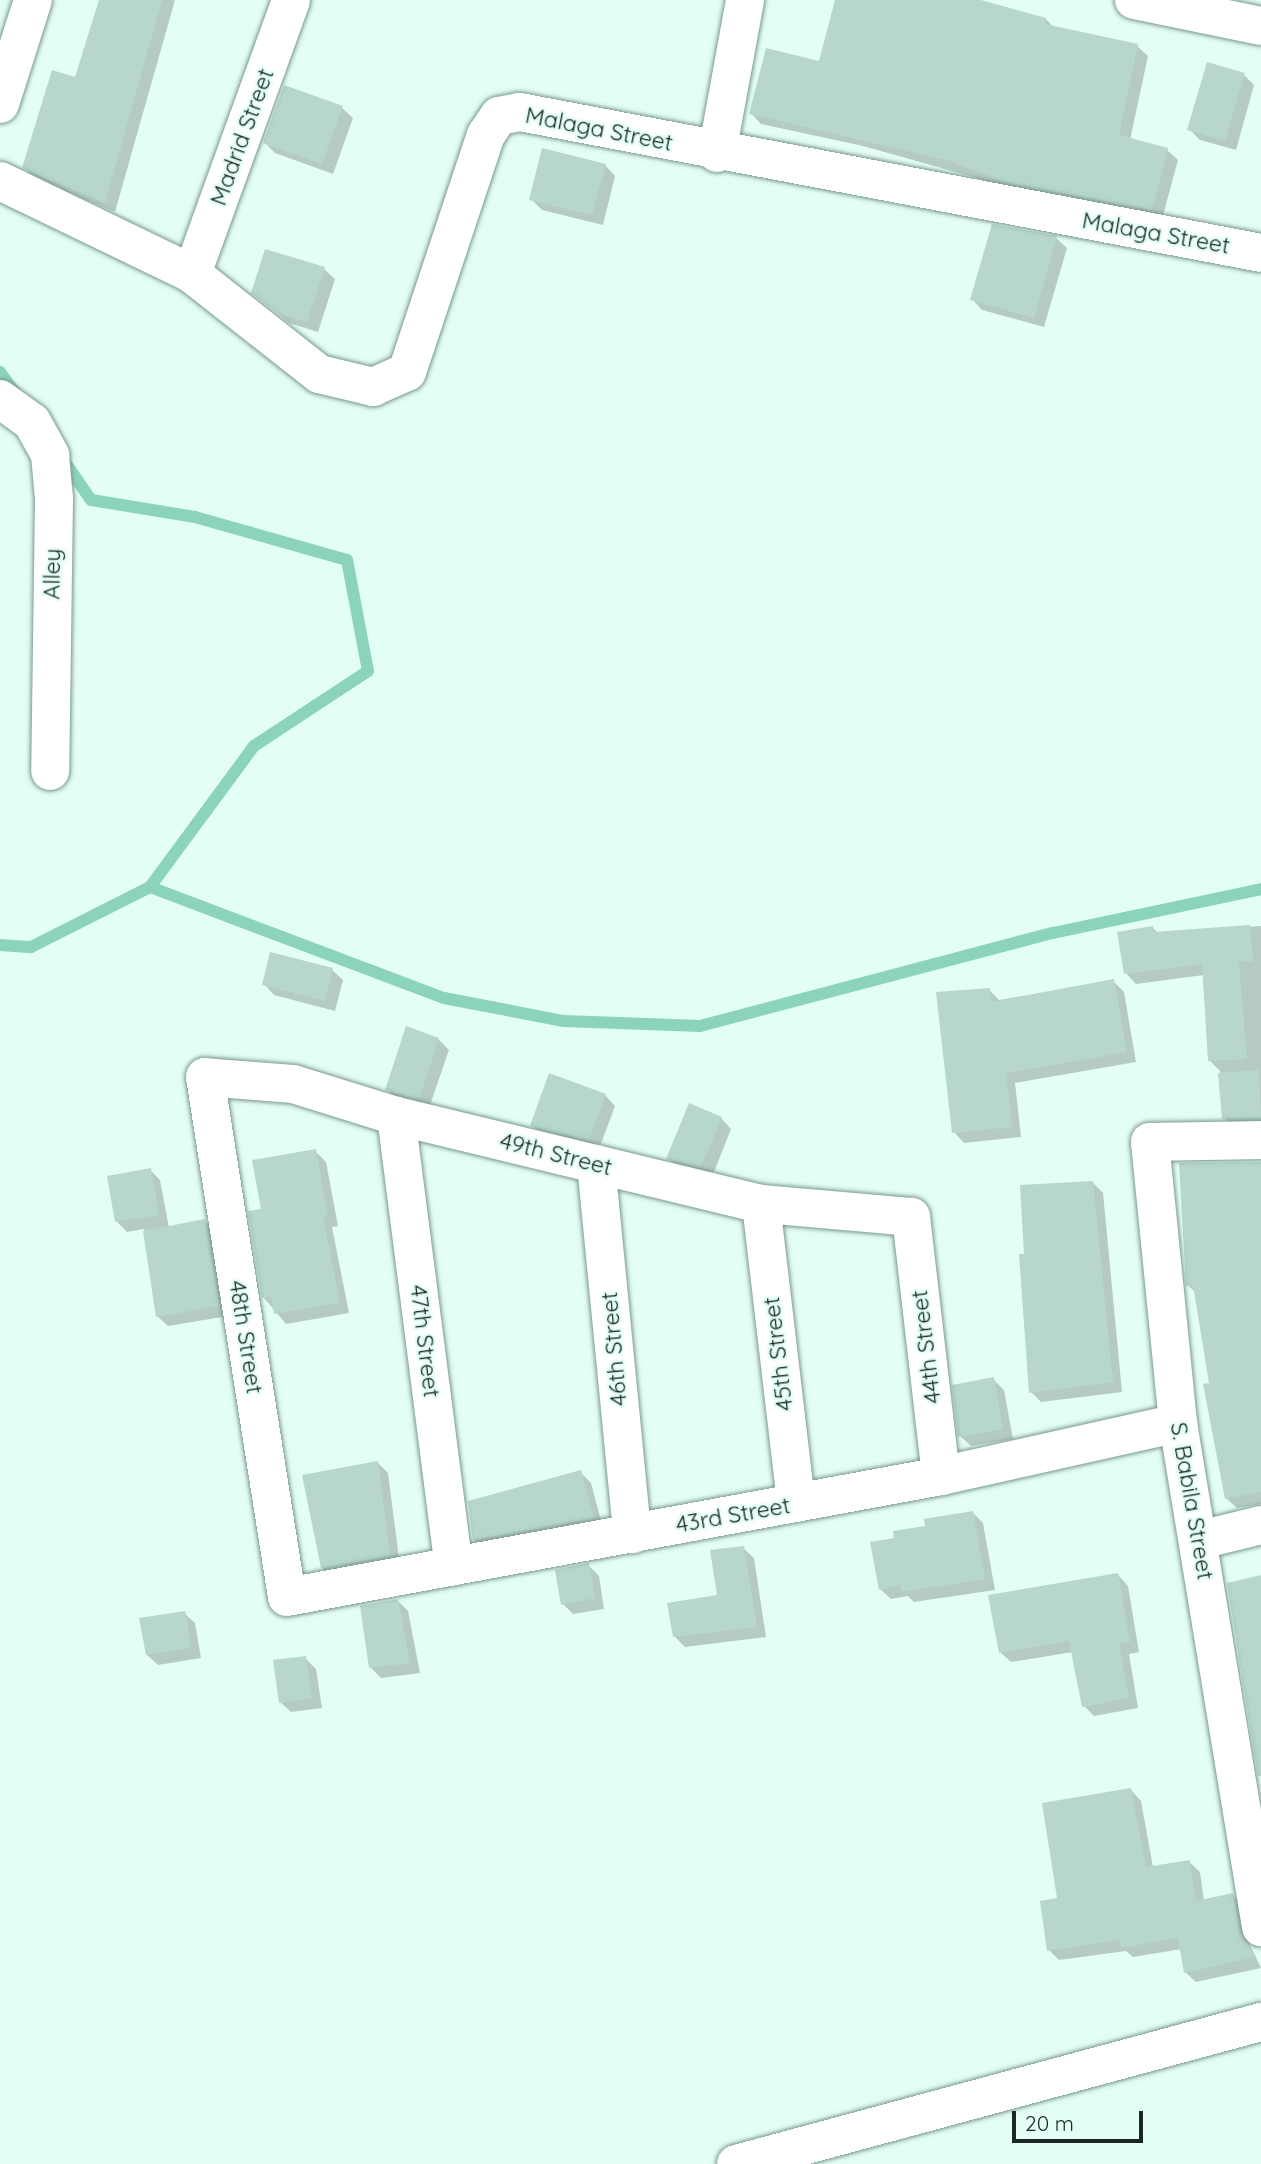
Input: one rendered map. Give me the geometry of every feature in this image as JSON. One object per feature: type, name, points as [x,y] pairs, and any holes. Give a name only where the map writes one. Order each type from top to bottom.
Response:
[{"type":"street","points":[[0,104],[33,0]]},
{"type":"street","name":"Madrid Street","points":[[192,274],[291,0]]},
{"type":"street","points":[[717,153],[745,0]]},
{"type":"street","points":[[1135,0],[1261,26]]},
{"type":"street","name":"Malaga Street","points":[[0,181],[192,274],[320,374],[373,387],[407,372],[486,135],[499,116],[520,112],[717,153],[1261,253]]},
{"type":"street","name":"Alley","points":[[0,399],[32,422],[50,455],[54,499],[50,771]]},
{"type":"street","name":"49th Street","points":[[205,1077],[293,1084],[396,1116],[761,1204],[911,1217]]},
{"type":"street","name":"48th Street","points":[[205,1077],[287,1597]]},
{"type":"street","name":"47th Street","points":[[396,1116],[454,1566]]},
{"type":"street","name":"S. Babila Street","points":[[1261,1140],[1150,1142],[1178,1423],[1254,1856],[1261,1927]]},
{"type":"street","name":"46th Street","points":[[596,1164],[632,1534]]},
{"type":"street","name":"45th Street","points":[[761,1204],[796,1503]]},
{"type":"street","name":"44th Street","points":[[911,1217],[941,1476]]},
{"type":"street","name":"43rd Street","points":[[287,1597],[941,1476],[1178,1423]]},
{"type":"street","points":[[1200,1540],[1261,1525]]},
{"type":"street","points":[[736,2164],[1261,2022]]},
{"type":"building","points":[[99,0],[162,0],[105,203],[22,168],[52,70],[75,77]]},
{"type":"building","points":[[835,0],[981,0],[1046,18],[1045,24],[1138,44],[1119,135],[1168,148],[1152,210],[1004,182],[950,161],[749,114],[766,48],[819,61]]},
{"type":"building","points":[[1207,62],[1245,73],[1225,141],[1187,130]]},
{"type":"building","points":[[284,85],[343,106],[322,164],[263,143]]},
{"type":"building","points":[[542,148],[606,164],[592,215],[529,200]]},
{"type":"building","points":[[992,224],[1057,236],[1034,318],[970,300]]},
{"type":"building","points":[[265,249],[325,267],[307,322],[277,313],[251,293]]},
{"type":"building","points":[[1250,925],[1253,961],[1239,962],[1247,1059],[1208,1061],[1202,964],[1124,974],[1117,932],[1153,926],[1154,932]]},
{"type":"building","points":[[270,952],[333,968],[325,1001],[262,985]]},
{"type":"building","points":[[1114,979],[1127,1052],[1006,1073],[1012,1127],[952,1133],[936,992],[990,988],[991,1002]]},
{"type":"building","points":[[406,1026],[439,1038],[419,1099],[385,1090]]},
{"type":"building","points":[[1259,1070],[1261,1118],[1222,1119],[1218,1073]]},
{"type":"building","points":[[549,1073],[606,1094],[589,1140],[530,1126]]},
{"type":"building","points":[[689,1103],[722,1117],[701,1167],[666,1159]]},
{"type":"building","points":[[316,1149],[328,1216],[323,1217],[340,1303],[274,1314],[271,1297],[262,1298],[248,1211],[261,1209],[252,1160]]},
{"type":"building","points":[[1261,1162],[1261,1492],[1225,1499],[1203,1384],[1209,1383],[1193,1285],[1186,1286],[1179,1163]]},
{"type":"building","points":[[151,1168],[159,1215],[115,1222],[107,1176]]},
{"type":"building","points":[[1093,1181],[1113,1382],[1029,1393],[1019,1254],[1024,1254],[1020,1185]]},
{"type":"building","points":[[205,1219],[219,1306],[156,1317],[143,1231]]},
{"type":"building","points":[[994,1377],[1003,1429],[958,1437],[952,1385]]},
{"type":"building","points":[[378,1461],[390,1556],[321,1568],[302,1475]]},
{"type":"building","points":[[581,1470],[594,1518],[473,1540],[468,1501]]},
{"type":"building","points":[[973,1511],[985,1579],[902,1592],[900,1585],[879,1590],[870,1542],[894,1538],[893,1531],[925,1526],[924,1519]]},
{"type":"building","points":[[744,1546],[757,1627],[673,1637],[667,1603],[717,1595],[710,1550]]},
{"type":"building","points":[[589,1563],[595,1598],[561,1605],[555,1570]]},
{"type":"building","points":[[1118,1573],[1130,1642],[1119,1644],[1129,1698],[1082,1707],[1069,1641],[999,1653],[988,1595]]},
{"type":"building","points":[[1261,1575],[1261,1776],[1258,1776],[1227,1583]]},
{"type":"building","points":[[398,1599],[410,1663],[369,1668],[360,1606]]},
{"type":"building","points":[[185,1611],[191,1648],[146,1655],[139,1618]]},
{"type":"building","points":[[306,1656],[312,1698],[279,1703],[273,1660]]},
{"type":"building","points":[[1131,1788],[1146,1867],[1190,1860],[1196,1901],[1233,1893],[1240,1931],[1255,1957],[1184,1973],[1178,1938],[1121,1948],[1120,1940],[1047,1951],[1040,1901],[1057,1898],[1042,1803]]},
{"type":"waterway","points":[[0,372],[17,395]]},
{"type":"waterway","points":[[0,945],[31,947],[150,887],[254,746],[368,671],[347,560],[195,517],[91,500],[62,458]]},
{"type":"waterway","points":[[150,887],[444,998],[564,1021],[700,1026],[1053,933],[1261,889]]}]
